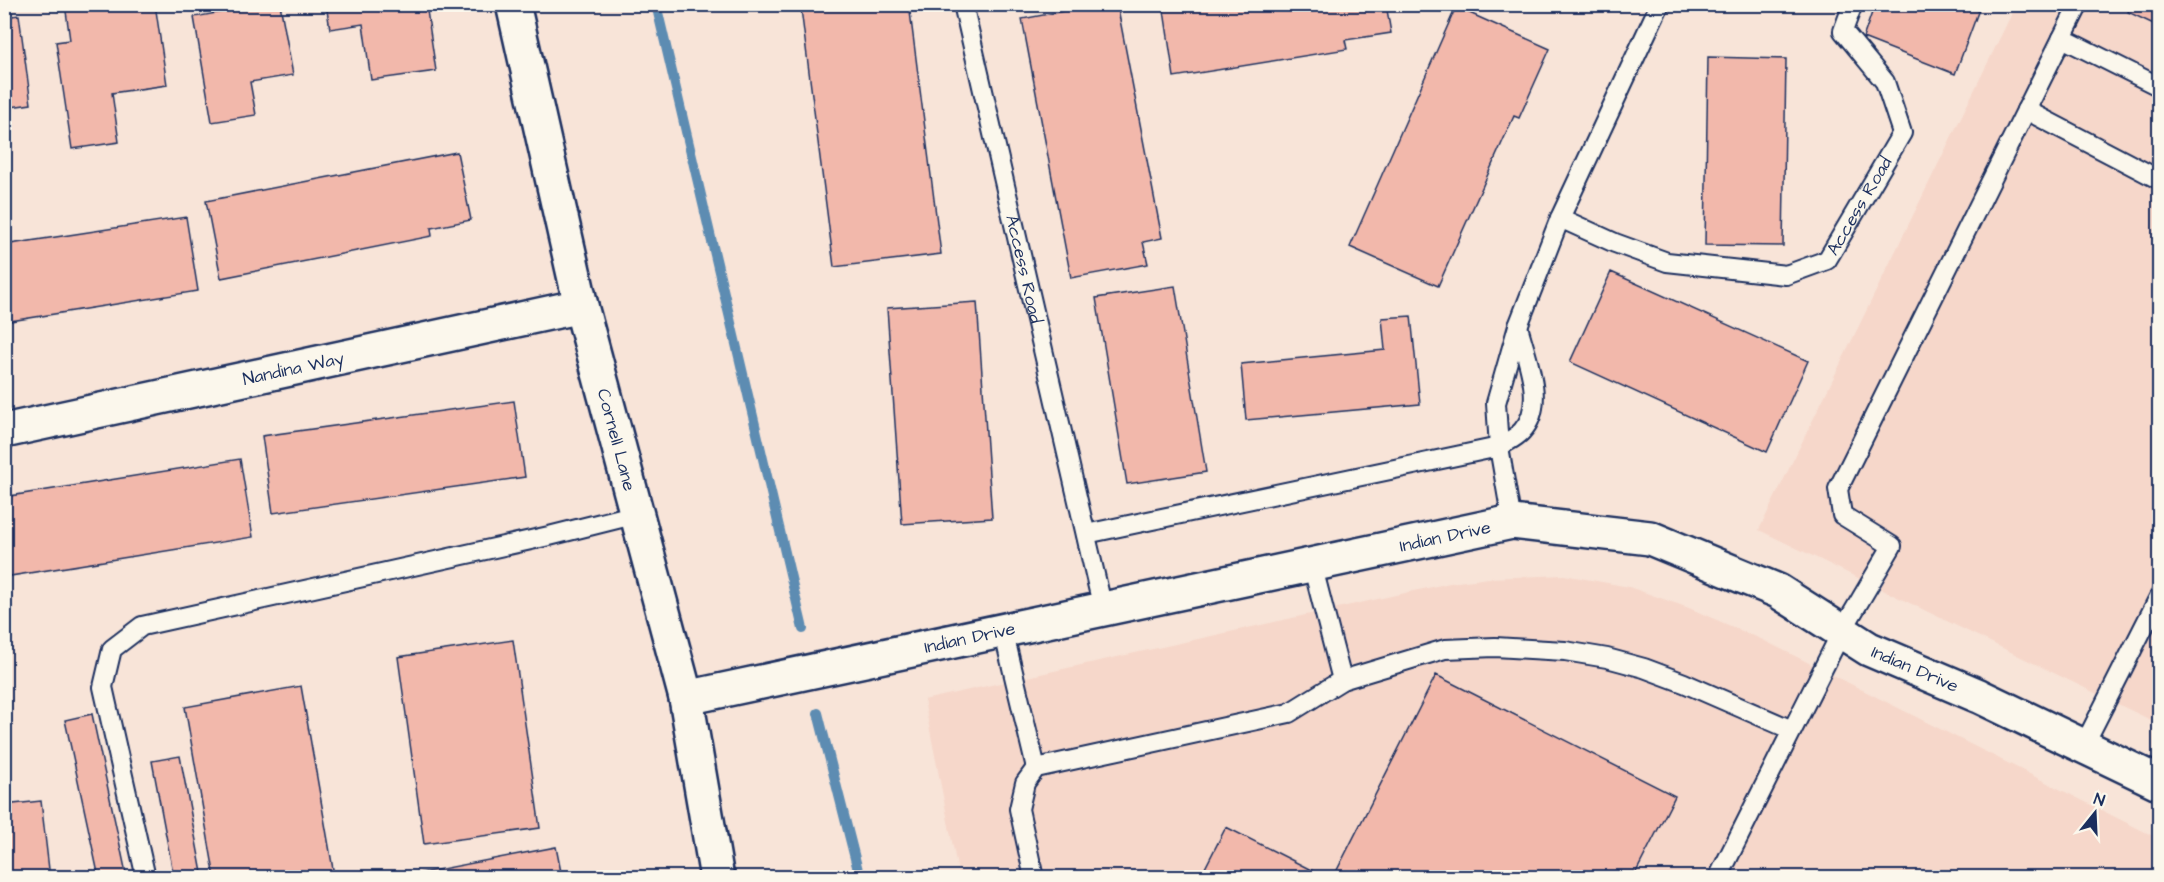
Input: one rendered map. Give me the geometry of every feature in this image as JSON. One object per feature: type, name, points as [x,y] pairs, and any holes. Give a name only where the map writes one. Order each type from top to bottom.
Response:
[{"type":"street","name":"Cornell Lane","points":[[513,4],[581,306],[686,698],[717,878]]},
{"type":"street","name":"Nandina Way","points":[[4,430],[581,306]]},
{"type":"street","name":"Indian Drive","points":[[686,698],[1512,522],[1650,538],[1778,591],[1869,649],[1979,696],[2160,783]]},
{"type":"lane","name":"Access Road","points":[[963,4],[1103,609]]},
{"type":"lane","points":[[1512,522],[1499,447],[1496,403],[1518,327],[1560,218],[1660,4]]},
{"type":"lane","name":"Access Road","points":[[1560,218],[1615,243],[1667,262],[1786,276],[1827,260],[1902,133],[1885,82],[1843,31],[1853,4]]},
{"type":"lane","points":[[1719,878],[1842,631],[1892,546],[1842,515],[1838,489],[2079,4]]},
{"type":"lane","points":[[2062,38],[2160,87]]},
{"type":"lane","points":[[2026,110],[2160,180]]},
{"type":"lane","points":[[1086,534],[1499,447],[1522,432],[1533,416],[1535,395],[1518,327]]},
{"type":"lane","points":[[146,878],[103,687],[112,649],[142,626],[549,536],[637,514]]},
{"type":"lane","points":[[1312,564],[1342,680]]},
{"type":"lane","points":[[2085,745],[2160,595]]},
{"type":"lane","points":[[1003,630],[1036,768]]},
{"type":"lane","points":[[1034,878],[1018,809],[1025,783],[1036,768],[1289,713],[1342,680],[1445,649],[1496,646],[1565,651],[1607,658],[1644,668],[1792,730]]},
{"type":"shaded area","points":[[2016,5],[2159,5],[2159,724],[1759,530]]},
{"type":"shaded area","points":[[1564,575],[1629,587],[1689,608],[1763,640],[2159,839],[2159,877],[959,877],[924,700],[1450,583],[1489,578]]},
{"type":"building","points":[[65,4],[155,4],[167,85],[112,93],[119,142],[72,149],[56,42],[70,40]]},
{"type":"building","points":[[222,4],[280,4],[293,75],[250,82],[256,115],[212,122],[194,17],[223,12]]},
{"type":"building","points":[[326,4],[426,4],[436,71],[371,80],[363,24],[330,29]]},
{"type":"building","points":[[837,4],[909,4],[941,254],[834,267],[801,9]]},
{"type":"building","points":[[1101,4],[1117,4],[1162,238],[1143,242],[1148,264],[1071,278],[1022,19]]},
{"type":"building","points":[[1163,4],[1386,4],[1391,33],[1345,40],[1347,49],[1174,77]]},
{"type":"building","points":[[1875,4],[1981,4],[1955,74],[1863,38]]},
{"type":"building","points":[[2132,4],[2160,4],[2160,27],[2128,12]]},
{"type":"building","points":[[1456,7],[1550,49],[1519,118],[1514,116],[1438,286],[1350,247]]},
{"type":"building","points":[[19,15],[31,104],[4,108],[4,17]]},
{"type":"building","points":[[1708,57],[1786,59],[1783,246],[1705,245]]},
{"type":"building","points":[[457,152],[471,220],[431,228],[432,236],[221,278],[206,201]]},
{"type":"building","points":[[186,217],[198,291],[4,322],[4,245]]},
{"type":"building","points":[[1611,272],[1808,361],[1767,452],[1570,362]]},
{"type":"building","points":[[1175,286],[1206,472],[1127,484],[1096,298]]},
{"type":"building","points":[[977,302],[992,518],[902,524],[887,308]]},
{"type":"building","points":[[1411,316],[1420,404],[1246,420],[1241,364],[1385,350],[1382,318]]},
{"type":"building","points":[[514,401],[525,477],[273,513],[262,436]]},
{"type":"building","points":[[240,459],[253,537],[4,577],[4,497]]},
{"type":"building","points":[[513,640],[540,828],[424,844],[398,657]]},
{"type":"building","points":[[1436,675],[1675,796],[1633,878],[1333,878]]},
{"type":"building","points":[[301,686],[334,875],[319,878],[215,878],[185,707]]},
{"type":"building","points":[[92,714],[127,878],[99,878],[65,720]]},
{"type":"building","points":[[180,756],[203,878],[174,878],[152,761]]},
{"type":"building","points":[[41,801],[50,878],[4,878],[4,805]]},
{"type":"building","points":[[1226,827],[1327,878],[1200,878]]},
{"type":"building","points":[[556,847],[562,877],[422,878],[421,873]]},
{"type":"waterway","points":[[656,4],[803,629]]},
{"type":"waterway","points":[[818,713],[860,878]]}]
